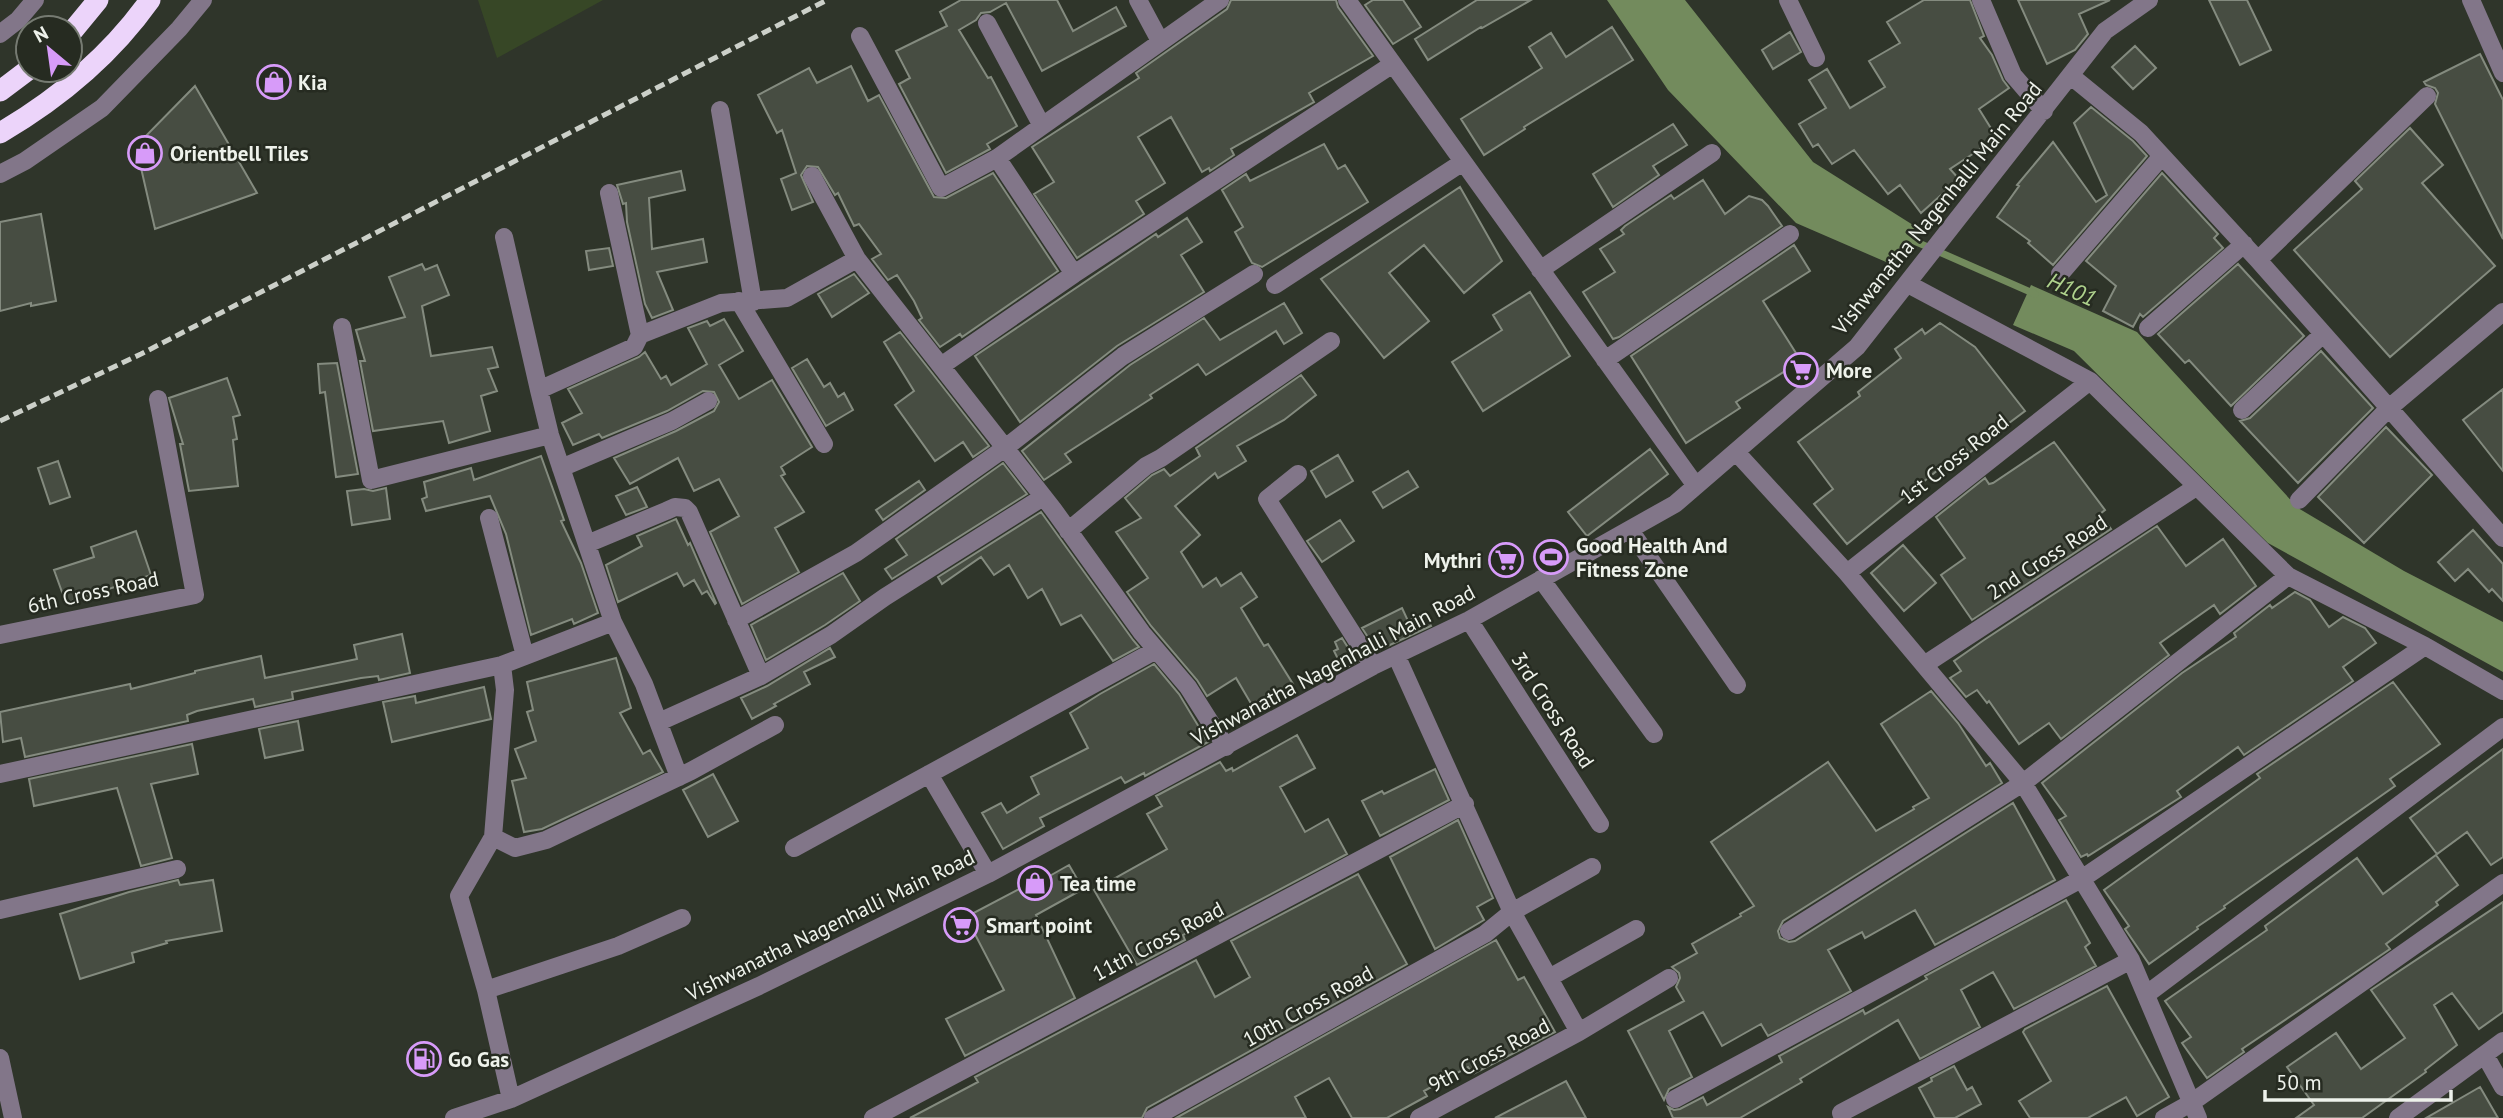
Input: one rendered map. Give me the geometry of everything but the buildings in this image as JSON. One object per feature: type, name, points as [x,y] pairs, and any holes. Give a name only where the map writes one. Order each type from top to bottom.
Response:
[{"type":"highway","points":[[84,17],[98,0]]},
{"type":"highway","points":[[0,133],[61,93],[106,52],[150,0]]},
{"type":"street","points":[[0,34],[18,20],[35,0]]},
{"type":"street","points":[[0,174],[25,161],[102,108],[179,29],[203,0]]},
{"type":"street","points":[[1138,0],[1160,41]]},
{"type":"street","points":[[860,36],[940,188],[997,158],[1220,0]]},
{"type":"street","points":[[1347,0],[1696,486]]},
{"type":"street","points":[[1788,0],[1816,58]]},
{"type":"street","points":[[1981,0],[2013,75],[2044,111]]},
{"type":"street","points":[[2471,0],[2503,73]]},
{"type":"street","name":"Vishwanatha Nagenhalli Main Road","points":[[461,1117],[511,1100],[759,986],[988,874],[1373,666],[1469,620],[1675,504],[1857,347],[2105,32],[2141,2]]},
{"type":"street","points":[[987,23],[1042,126]]},
{"type":"street","points":[[941,366],[1074,274],[1393,64]]},
{"type":"street","points":[[2071,76],[2141,133],[2244,244],[2503,538]]},
{"type":"street","points":[[2258,260],[2427,96]]},
{"type":"street","points":[[720,110],[746,301],[824,444]]},
{"type":"street","points":[[1540,270],[1712,153]]},
{"type":"street","points":[[2060,274],[2162,156]]},
{"type":"street","points":[[997,158],[1074,274]]},
{"type":"street","points":[[1275,285],[1463,162]]},
{"type":"street","points":[[812,176],[857,259],[1043,497],[1156,650],[1188,687],[1226,747]]},
{"type":"street","points":[[539,390],[634,347],[640,335],[609,193]]},
{"type":"street","points":[[1605,360],[1790,234]]},
{"type":"street","points":[[505,237],[550,435],[613,622],[644,684],[679,777]]},
{"type":"street","points":[[2148,328],[2244,244]]},
{"type":"street","points":[[640,335],[721,303],[787,298],[857,259]]},
{"type":"street","points":[[736,620],[856,553],[1005,448],[1123,356],[1254,274]]},
{"type":"street","points":[[1908,284],[2090,380],[2288,576],[2425,646],[2503,691]]},
{"type":"street","points":[[2299,500],[2389,408],[2503,312]]},
{"type":"street","points":[[342,327],[371,480],[550,435]]},
{"type":"street","points":[[2242,410],[2323,334]]},
{"type":"street","points":[[1068,531],[1146,466],[1331,341]]},
{"type":"street","name":"1st Cross Road","points":[[1847,573],[2090,380]]},
{"type":"street","name":"6th Cross Road","points":[[0,635],[195,595],[158,399]]},
{"type":"street","points":[[562,468],[672,421],[708,401]]},
{"type":"street","points":[[1736,452],[1847,573],[2023,783],[2131,960],[2194,1111]]},
{"type":"street","points":[[1298,474],[1267,499],[1373,666]]},
{"type":"street","name":"2nd Cross Road","points":[[1924,664],[2196,487]]},
{"type":"street","points":[[659,722],[761,676],[831,635],[885,597],[1043,497]]},
{"type":"street","points":[[587,544],[675,507],[685,508],[761,676]]},
{"type":"street","points":[[489,518],[525,656]]},
{"type":"street","points":[[1630,530],[1737,685]]},
{"type":"street","points":[[1789,931],[2023,783],[2288,576]]},
{"type":"street","points":[[1541,579],[1654,734]]},
{"type":"street","name":"3rd Cross Road","points":[[1469,620],[1600,824]]},
{"type":"street","points":[[0,774],[502,665],[613,622]]},
{"type":"street","points":[[1675,1099],[2083,878],[2425,646]]},
{"type":"street","points":[[794,848],[1156,650]]},
{"type":"street","points":[[1396,654],[1512,912],[1579,1032]]},
{"type":"street","points":[[502,665],[505,690],[493,837],[459,896],[511,1100]]},
{"type":"street","points":[[493,837],[514,848],[546,840],[679,777],[775,725]]},
{"type":"street","points":[[2147,993],[2503,727]]},
{"type":"street","points":[[929,774],[988,874]]},
{"type":"street","name":"11th Cross Road","points":[[873,1118],[1465,804]]},
{"type":"street","name":"10th Cross Road","points":[[1153,1118],[1485,934],[1512,912],[1592,867]]},
{"type":"street","points":[[0,910],[177,869]]},
{"type":"street","points":[[2164,1118],[2194,1111],[2503,883]]},
{"type":"street","points":[[485,990],[618,946],[682,918]]},
{"type":"street","points":[[1549,978],[1636,929]]},
{"type":"street","points":[[1841,1113],[2131,960]]},
{"type":"street","name":"9th Cross Road","points":[[1419,1118],[1579,1032],[1669,978]]},
{"type":"street","points":[[2398,1118],[2503,1041]]},
{"type":"street","points":[[2485,1055],[2503,1087]]},
{"type":"street","points":[[0,1058],[13,1118]]},
{"type":"shaded area","points":[[478,0],[603,0],[497,58]]},
{"type":"shaded area","points":[[1607,0],[1685,0],[1813,162],[1921,230],[1893,265],[1796,223],[1668,90]]},
{"type":"shaded area","points":[[2031,285],[2137,332],[2298,508],[2404,571],[2503,622],[2503,672],[2268,543],[2074,351],[2013,325]]},
{"type":"waterway","name":"H101","points":[[1905,237],[2035,294]]},
{"type":"railway","points":[[0,421],[141,354],[827,0]]},
{"type":"place","name":"Kia","points":[[274,82]]},
{"type":"place","name":"Orientbell Tiles","points":[[145,153]]},
{"type":"place","name":"More","points":[[1801,370]]},
{"type":"place","name":"Good Health And Fitness Zone","points":[[1551,557]]},
{"type":"place","name":"Mythri","points":[[1506,560]]},
{"type":"place","name":"Tea time","points":[[1035,883]]},
{"type":"place","name":"Smart point","points":[[961,925]]},
{"type":"place","name":"Go Gas","points":[[424,1059]]}]
